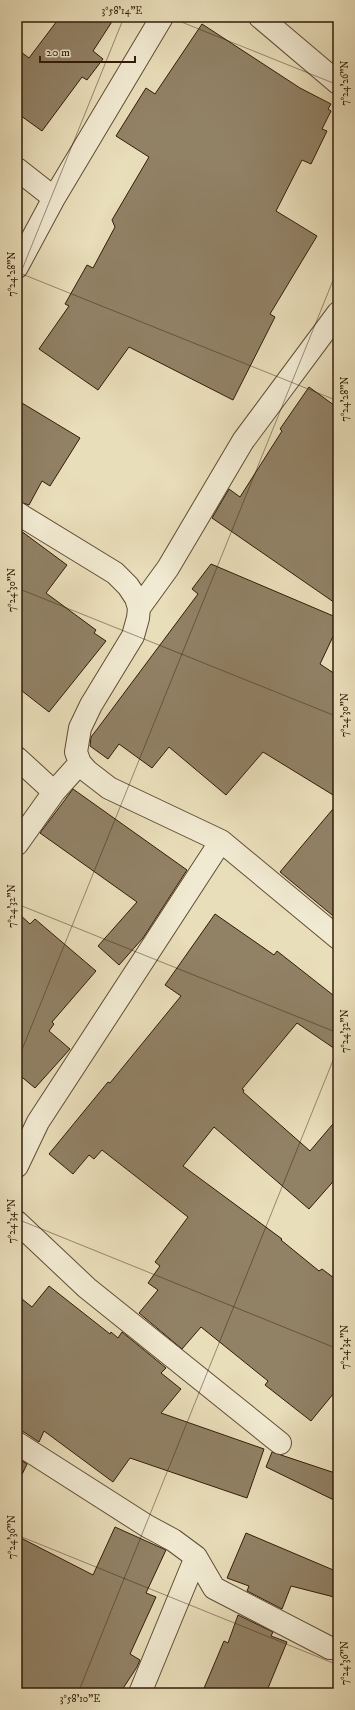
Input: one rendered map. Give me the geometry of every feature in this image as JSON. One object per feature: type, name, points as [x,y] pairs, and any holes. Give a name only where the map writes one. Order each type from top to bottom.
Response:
[{"type":"street","points":[[17,267],[54,198],[162,17]]},
{"type":"street","points":[[260,17],[338,83]]},
{"type":"street","points":[[17,169],[54,198]]},
{"type":"street","points":[[139,608],[168,568],[242,441],[338,312]]},
{"type":"street","points":[[17,513],[116,573],[136,598],[139,608],[133,636],[90,705],[80,728],[76,752],[80,762],[87,771],[109,788],[221,841],[338,938]]},
{"type":"street","points":[[17,758],[54,792]]},
{"type":"street","points":[[17,844],[54,792],[80,762]]},
{"type":"street","points":[[17,1166],[38,1122],[221,841]]},
{"type":"street","points":[[17,1222],[87,1288],[280,1443]]},
{"type":"street","points":[[17,1444],[147,1526],[173,1540],[196,1557],[214,1588],[330,1648],[338,1648]]},
{"type":"street","points":[[140,1693],[196,1557]]},
{"type":"building","points":[[60,17],[115,17],[93,51],[103,59],[87,80],[82,77],[42,131],[17,113],[17,49],[29,58]]},
{"type":"building","points":[[202,24],[300,88],[331,104],[328,109],[331,111],[322,129],[327,131],[311,164],[302,160],[276,211],[317,236],[270,314],[275,317],[233,400],[129,347],[98,390],[39,349],[69,306],[65,304],[87,265],[93,268],[115,227],[112,220],[149,157],[116,136],[146,88],[155,94]]},
{"type":"building","points":[[309,387],[338,408],[338,605],[212,518],[229,489],[240,497],[282,431],[280,429]]},
{"type":"building","points":[[17,400],[80,438],[50,486],[42,481],[29,505],[17,501]]},
{"type":"building","points":[[17,528],[67,565],[46,593],[96,630],[94,633],[106,641],[49,712],[17,687]]},
{"type":"building","points":[[211,564],[338,618],[338,626],[320,664],[338,676],[338,798],[263,752],[226,795],[169,747],[152,768],[119,744],[108,759],[90,746],[91,737],[198,594],[192,589]]},
{"type":"building","points":[[73,789],[187,870],[143,938],[119,965],[98,946],[137,902],[40,833]]},
{"type":"building","points":[[338,803],[338,920],[280,872]]},
{"type":"building","points":[[17,912],[30,924],[35,919],[96,971],[52,1022],[54,1024],[49,1031],[70,1049],[35,1088],[17,1073]]},
{"type":"building","points":[[215,914],[274,955],[277,951],[338,999],[338,1051],[297,1023],[242,1089],[244,1090],[243,1092],[310,1151],[338,1118],[338,1176],[309,1209],[214,1127],[183,1166],[282,1239],[281,1240],[319,1271],[322,1269],[338,1281],[338,1388],[311,1421],[265,1385],[268,1381],[201,1327],[182,1349],[139,1313],[158,1290],[148,1283],[160,1266],[155,1262],[188,1217],[102,1150],[94,1159],[89,1155],[73,1174],[49,1154],[108,1082],[110,1083],[181,996],[165,985]]},
{"type":"building","points":[[49,1286],[110,1334],[111,1332],[118,1338],[122,1332],[166,1368],[161,1373],[181,1389],[161,1413],[264,1449],[247,1498],[130,1458],[113,1482],[44,1431],[39,1442],[24,1432],[17,1431],[17,1295],[32,1307]]},
{"type":"building","points":[[272,1452],[338,1474],[338,1502],[266,1467]]},
{"type":"building","points":[[17,1458],[27,1464],[17,1485]]},
{"type":"building","points":[[115,1527],[166,1550],[146,1593],[156,1597],[130,1654],[140,1660],[137,1667],[120,1693],[17,1693],[17,1536],[93,1575]]},
{"type":"building","points":[[246,1533],[338,1572],[338,1598],[291,1586],[282,1609],[247,1591],[249,1586],[227,1578]]},
{"type":"building","points":[[238,1615],[273,1632],[271,1636],[287,1642],[266,1693],[202,1693],[224,1641],[228,1643]]}]
